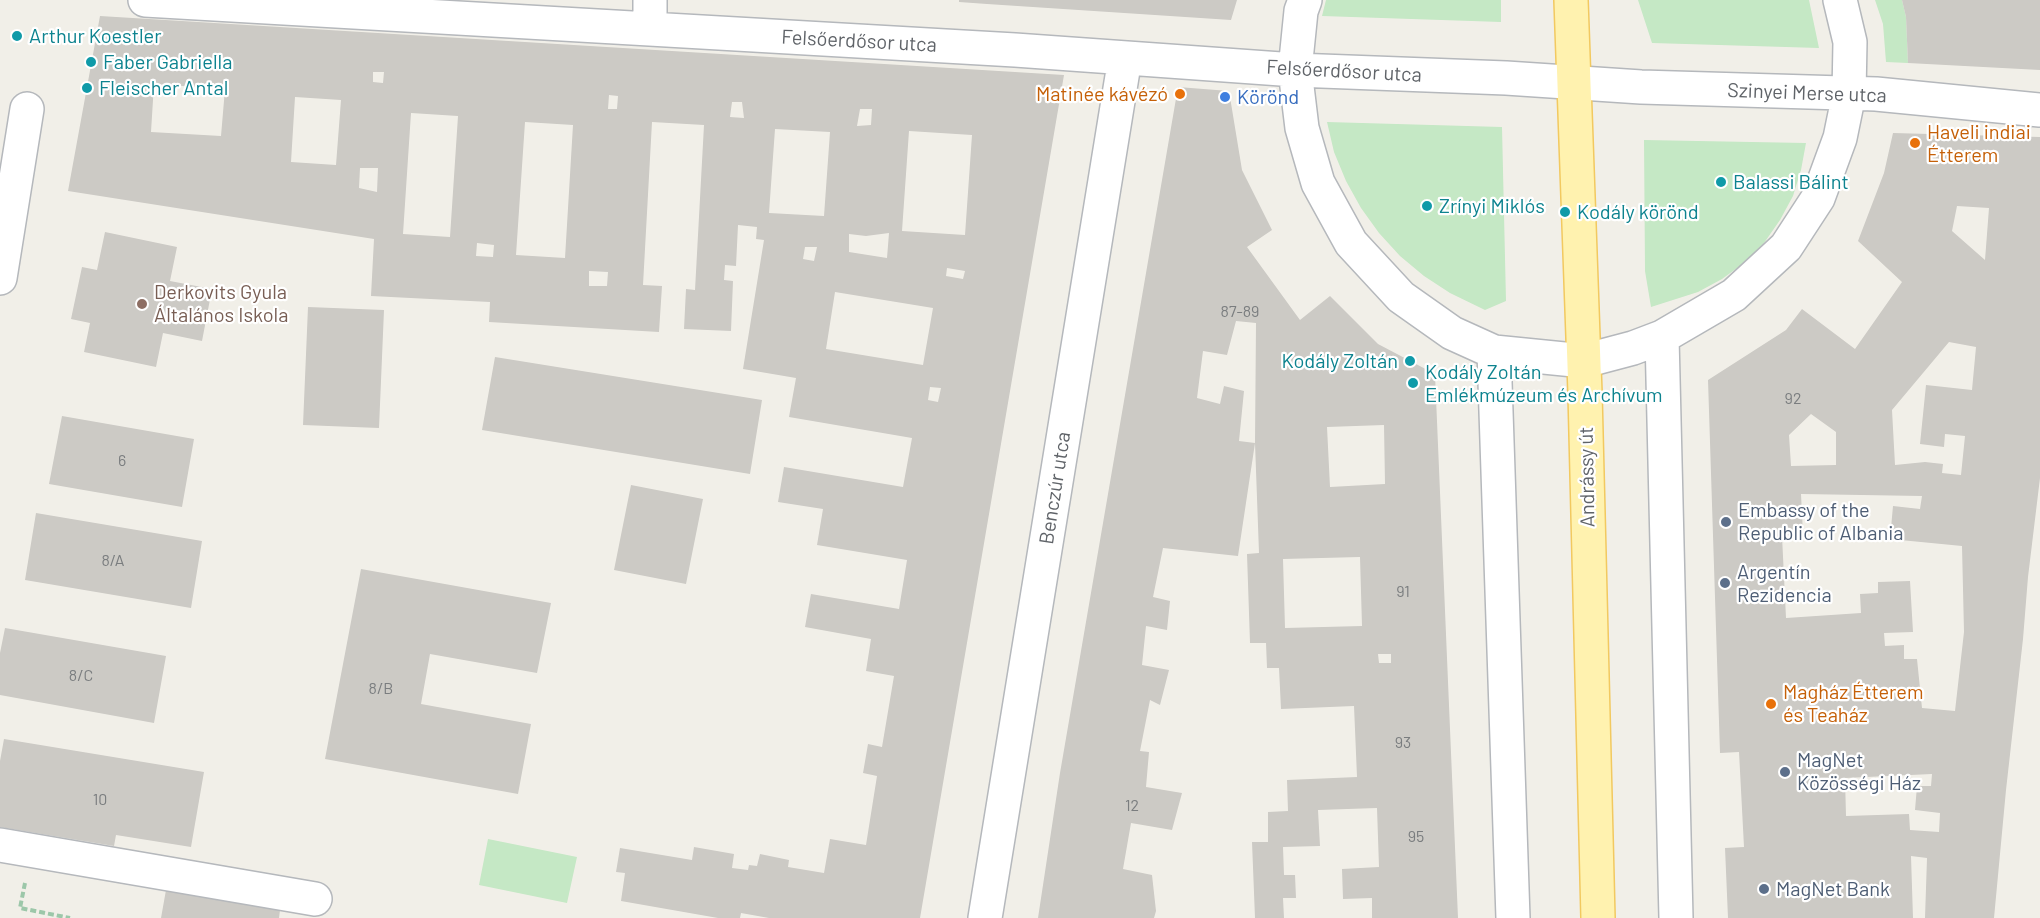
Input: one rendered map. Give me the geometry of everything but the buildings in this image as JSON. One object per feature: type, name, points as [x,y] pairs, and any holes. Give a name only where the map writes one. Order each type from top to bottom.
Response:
[{"type":"main road","name":"Andrássy út","points":[[1571,0],[1584,361],[1598,918]]},
{"type":"street","name":"Felsőerdősor utca","points":[[145,0],[650,14],[1125,58],[1295,70],[1573,82]]},
{"type":"street","points":[[1305,0],[1301,11],[1295,70],[1302,128],[1318,183],[1351,243],[1401,297],[1452,333],[1494,352],[1584,361],[1633,348],[1662,337],[1734,295],[1786,247],[1818,198],[1840,138],[1849,94],[1850,42],[1840,0]]},
{"type":"street","name":"Benczúr utca","points":[[985,918],[1125,58]]},
{"type":"street","name":"Szinyei Merse utca","points":[[1573,82],[1876,94],[2040,110]]},
{"type":"street","points":[[0,278],[3,234],[27,109]]},
{"type":"street","points":[[1662,337],[1676,918]]},
{"type":"street","points":[[1494,352],[1513,918]]},
{"type":"street","points":[[16,848],[315,899]]},
{"type":"path","points":[[16,848],[20,908],[70,918]]},
{"type":"green space","points":[[1326,0],[1501,0],[1501,22],[1322,16]]},
{"type":"green space","points":[[1638,0],[1809,0],[1819,48],[1652,43]]},
{"type":"green space","points":[[1875,0],[1902,0],[1906,17],[1908,63],[1886,62],[1883,24]]},
{"type":"green space","points":[[1327,122],[1502,127],[1506,301],[1485,310],[1450,293],[1424,276],[1400,256],[1361,208],[1346,181],[1334,152]]},
{"type":"green space","points":[[1644,140],[1806,143],[1793,196],[1764,243],[1744,263],[1722,279],[1698,292],[1651,307],[1645,271]]},
{"type":"green space","points":[[488,839],[577,857],[567,903],[479,885]]},
{"type":"place","name":"Arthur Koestler","points":[[17,36]]},
{"type":"place","name":"Faber Gabriella","points":[[91,62]]},
{"type":"place","name":"Fleischer Antal","points":[[87,88]]},
{"type":"place","name":"Matinée kávézó","points":[[1180,94]]},
{"type":"place","name":"Körönd","points":[[1225,97]]},
{"type":"place","name":"Haveli indiai Étterem","points":[[1915,143]]},
{"type":"place","name":"Balassi Bálint","points":[[1721,182]]},
{"type":"place","name":"Zrínyi Miklós","points":[[1427,206]]},
{"type":"place","name":"Kodály körönd","points":[[1565,212]]},
{"type":"place","name":"Derkovits Gyula Általános Iskola","points":[[142,304]]},
{"type":"place","name":"Kodály Zoltán","points":[[1410,361]]},
{"type":"place","name":"Kodály Zoltán Emlékmúzeum és Archívum","points":[[1413,383]]},
{"type":"place","name":"Embassy of the Republic of Albania","points":[[1726,522]]},
{"type":"place","name":"Argentín Rezidencia","points":[[1725,583]]},
{"type":"place","name":"Magház Étterem és Teaház","points":[[1771,704]]},
{"type":"place","name":"MagNet Közösségi Ház","points":[[1785,772]]},
{"type":"place","name":"MagNet Bank","points":[[1764,889]]}]
